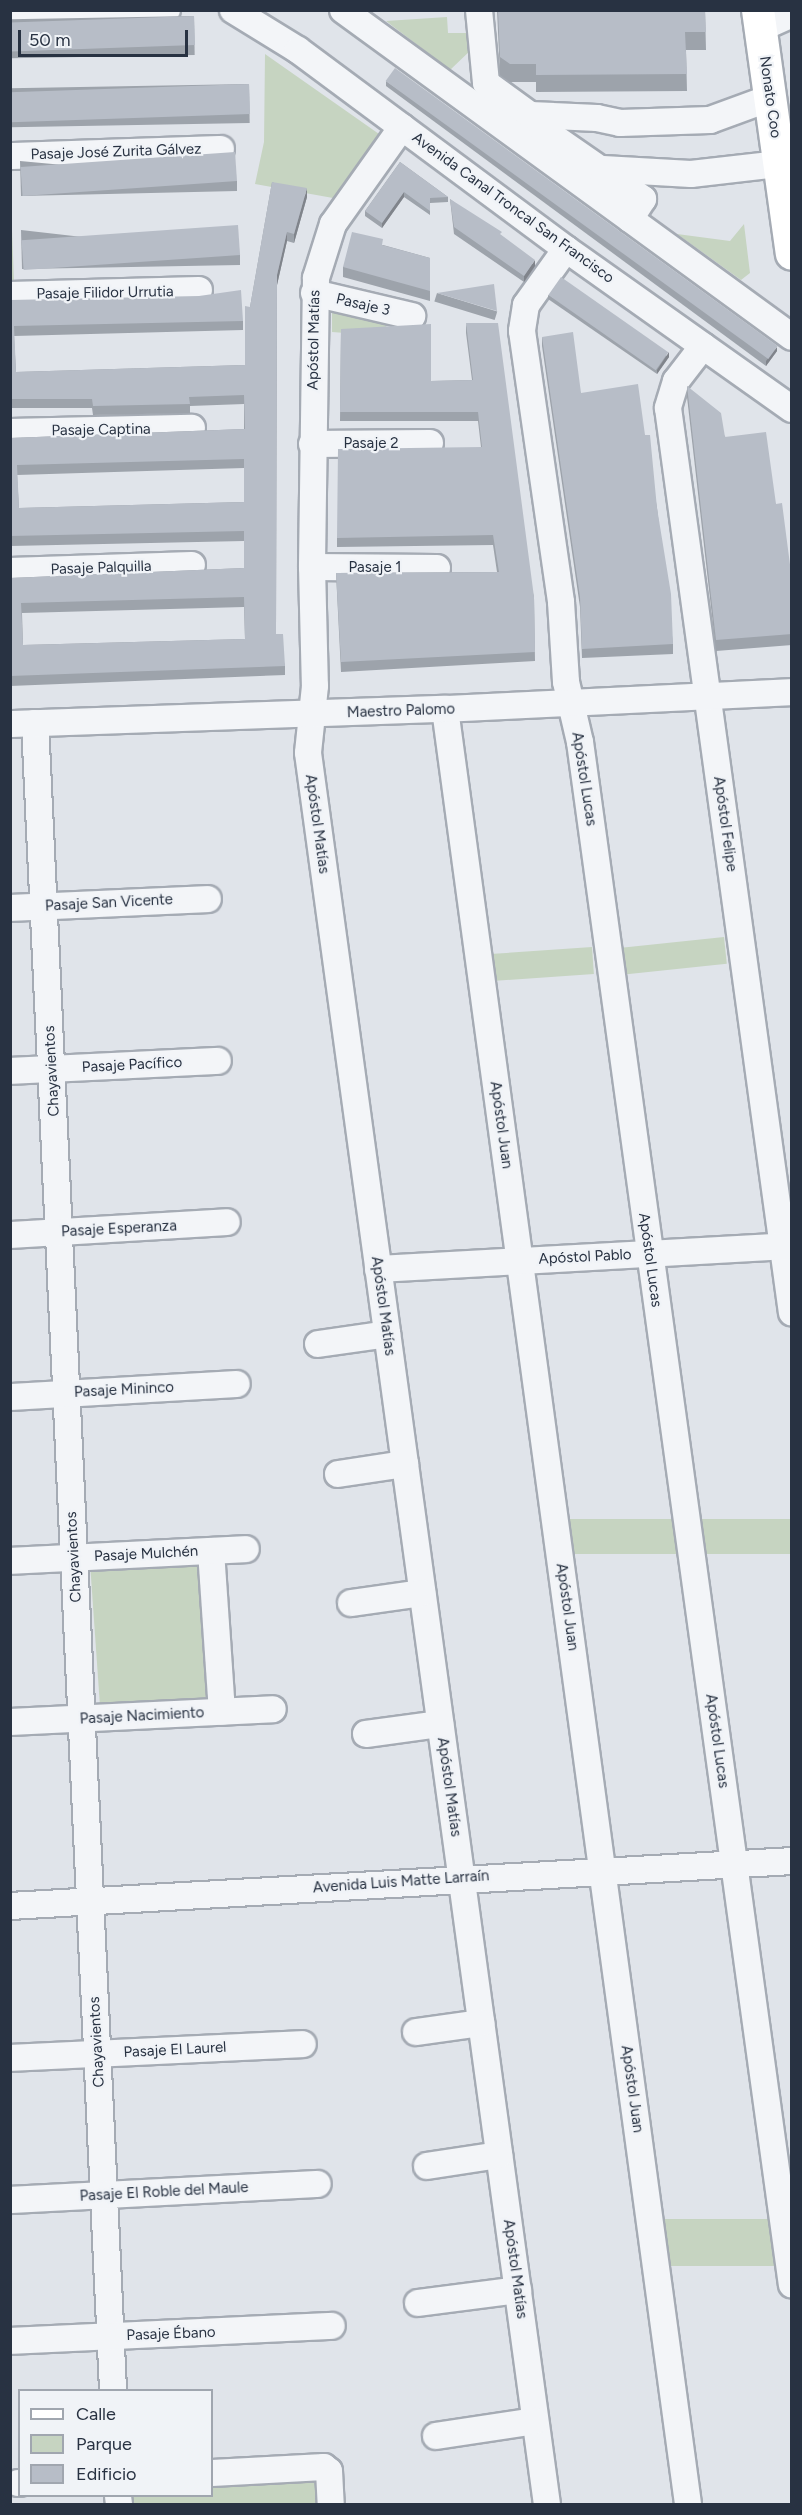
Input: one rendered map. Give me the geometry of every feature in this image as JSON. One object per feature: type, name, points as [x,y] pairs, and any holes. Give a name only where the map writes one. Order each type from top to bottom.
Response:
[{"type":"main road","name":"Nonato Coo","points":[[760,19],[792,254]]},
{"type":"street","points":[[10,16],[167,10]]},
{"type":"street","name":"Avenida Canal Troncal San Francisco","points":[[233,10],[298,50],[566,249],[792,409]]},
{"type":"street","points":[[344,10],[449,86],[636,209],[792,337]]},
{"type":"street","points":[[479,10],[478,66],[542,129],[603,169],[636,209]]},
{"type":"street","points":[[760,19],[792,14]]},
{"type":"street","points":[[449,86],[478,66]]},
{"type":"street","points":[[530,115],[597,118],[620,123],[711,120],[770,98]]},
{"type":"street","name":"Apóstol Matías","points":[[402,127],[333,224],[314,293],[312,567],[315,686],[308,753],[547,2505]]},
{"type":"street","name":"Pasaje José Zurita Gálvez","points":[[10,156],[221,149]]},
{"type":"street","points":[[603,169],[719,172],[779,164]]},
{"type":"street","name":"Apóstol Lucas","points":[[566,249],[530,296],[522,323],[561,602],[571,703],[580,742],[792,2285]]},
{"type":"street","name":"Pasaje Filidor Urrutia","points":[[10,295],[199,290]]},
{"type":"street","name":"Pasaje 3","points":[[314,293],[412,316]]},
{"type":"street","name":"Apóstol Felipe","points":[[703,346],[676,381],[668,408],[707,696],[787,1246],[792,1313]]},
{"type":"street","name":"Pasaje Captina","points":[[10,432],[192,428]]},
{"type":"street","name":"Pasaje 2","points":[[312,444],[430,444]]},
{"type":"street","name":"Pasaje Palquilla","points":[[10,571],[192,566]]},
{"type":"street","name":"Pasaje 1","points":[[312,567],[437,568]]},
{"type":"street","name":"Maestro Palomo","points":[[23,724],[445,709],[792,692]]},
{"type":"street","name":"Apóstol Juan","points":[[445,709],[688,2505]]},
{"type":"street","name":"Chayavientos","points":[[23,724],[44,907],[114,2389]]},
{"type":"street","name":"Pasaje San Vicente","points":[[10,908],[208,898]]},
{"type":"street","name":"Pasaje Pacífico","points":[[10,1071],[218,1061]]},
{"type":"street","name":"Pasaje Esperanza","points":[[10,1235],[227,1222]]},
{"type":"street","name":"Apóstol Pablo","points":[[378,1269],[787,1246]]},
{"type":"street","points":[[318,1344],[387,1334]]},
{"type":"street","name":"Pasaje Mininco","points":[[10,1397],[237,1384]]},
{"type":"street","points":[[338,1474],[405,1464]]},
{"type":"street","name":"Pasaje Mulchén","points":[[10,1561],[246,1549]]},
{"type":"street","points":[[212,1551],[222,1712]]},
{"type":"street","points":[[351,1603],[422,1593]]},
{"type":"street","name":"Pasaje Nacimiento","points":[[10,1722],[273,1709]]},
{"type":"street","points":[[366,1734],[440,1724]]},
{"type":"street","name":"Avenida Luis Matte Larraín","points":[[10,1906],[461,1878],[792,1861]]},
{"type":"street","points":[[416,2032],[481,2023]]},
{"type":"street","name":"Pasaje El Laurel","points":[[10,2058],[303,2044]]},
{"type":"street","points":[[427,2166],[499,2155]]},
{"type":"street","name":"Pasaje El Roble del Maule","points":[[10,2200],[318,2184]]},
{"type":"street","points":[[418,2303],[518,2290]]},
{"type":"street","name":"Pasaje Ébano","points":[[10,2341],[332,2326]]},
{"type":"street","points":[[436,2436],[535,2421]]},
{"type":"street","points":[[213,2473],[327,2468],[331,2505]]},
{"type":"green space","points":[[447,17],[448,33],[472,33],[472,49],[450,70],[386,21]]},
{"type":"green space","points":[[265,54],[379,134],[333,198],[255,184],[264,142]]},
{"type":"green space","points":[[10,178],[14,281],[10,281]]},
{"type":"green space","points":[[744,224],[750,273],[741,280],[677,234],[730,241]]},
{"type":"green space","points":[[332,311],[387,322],[385,336],[332,332]]},
{"type":"green space","points":[[724,937],[727,964],[624,975],[622,948]]},
{"type":"green space","points":[[592,947],[594,974],[492,981],[490,954]]},
{"type":"green space","points":[[566,1519],[791,1519],[791,1554],[566,1554]]},
{"type":"green space","points":[[206,1559],[216,1702],[100,1710],[90,1567]]},
{"type":"green space","points":[[659,2219],[791,2219],[791,2266],[659,2266]]},
{"type":"green space","points":[[322,2476],[323,2504],[131,2504],[131,2497],[213,2497],[213,2486]]},
{"type":"building","points":[[498,10],[705,10],[706,32],[685,32],[687,74],[536,75],[536,64],[510,64],[500,57]]},
{"type":"building","points":[[194,16],[195,45],[11,51],[10,22]]},
{"type":"building","points":[[395,68],[778,346],[768,359],[386,81]]},
{"type":"building","points":[[249,84],[250,114],[11,122],[10,92]]},
{"type":"building","points":[[235,152],[237,181],[23,196],[21,167]]},
{"type":"building","points":[[400,162],[448,197],[430,198],[430,211],[404,192],[382,223],[365,211]]},
{"type":"building","points":[[272,182],[307,188],[294,234],[287,232],[277,275],[276,634],[283,634],[285,666],[10,676],[10,578],[244,568],[244,531],[10,536],[10,438],[245,429],[244,395],[189,397],[190,404],[93,406],[92,399],[10,399],[10,300],[199,296],[241,290],[243,321],[14,326],[16,372],[245,365],[245,306],[250,307]],"holes":[[[244,459],[244,502],[19,508],[17,465]],[[244,597],[245,639],[23,645],[21,603]]]},
{"type":"building","points":[[450,199],[502,232],[500,234],[535,260],[524,276],[454,227]]},
{"type":"building","points":[[238,225],[240,255],[24,270],[22,240]]},
{"type":"building","points":[[352,232],[383,239],[382,245],[430,258],[430,291],[343,267]]},
{"type":"building","points":[[561,277],[668,352],[656,370],[548,295]]},
{"type":"building","points":[[494,284],[497,311],[437,293]]},
{"type":"building","points":[[466,323],[498,323],[534,597],[535,652],[341,662],[336,573],[499,572],[493,535],[337,538],[338,449],[482,447],[478,412],[340,412],[341,329],[431,324],[431,381],[473,380]]},
{"type":"building","points":[[573,332],[581,393],[638,384],[645,435],[650,435],[657,508],[671,594],[673,644],[582,649],[580,597],[542,337]]},
{"type":"building","points":[[687,386],[721,413],[725,437],[766,432],[776,504],[782,503],[792,580],[792,634],[716,640]]}]
